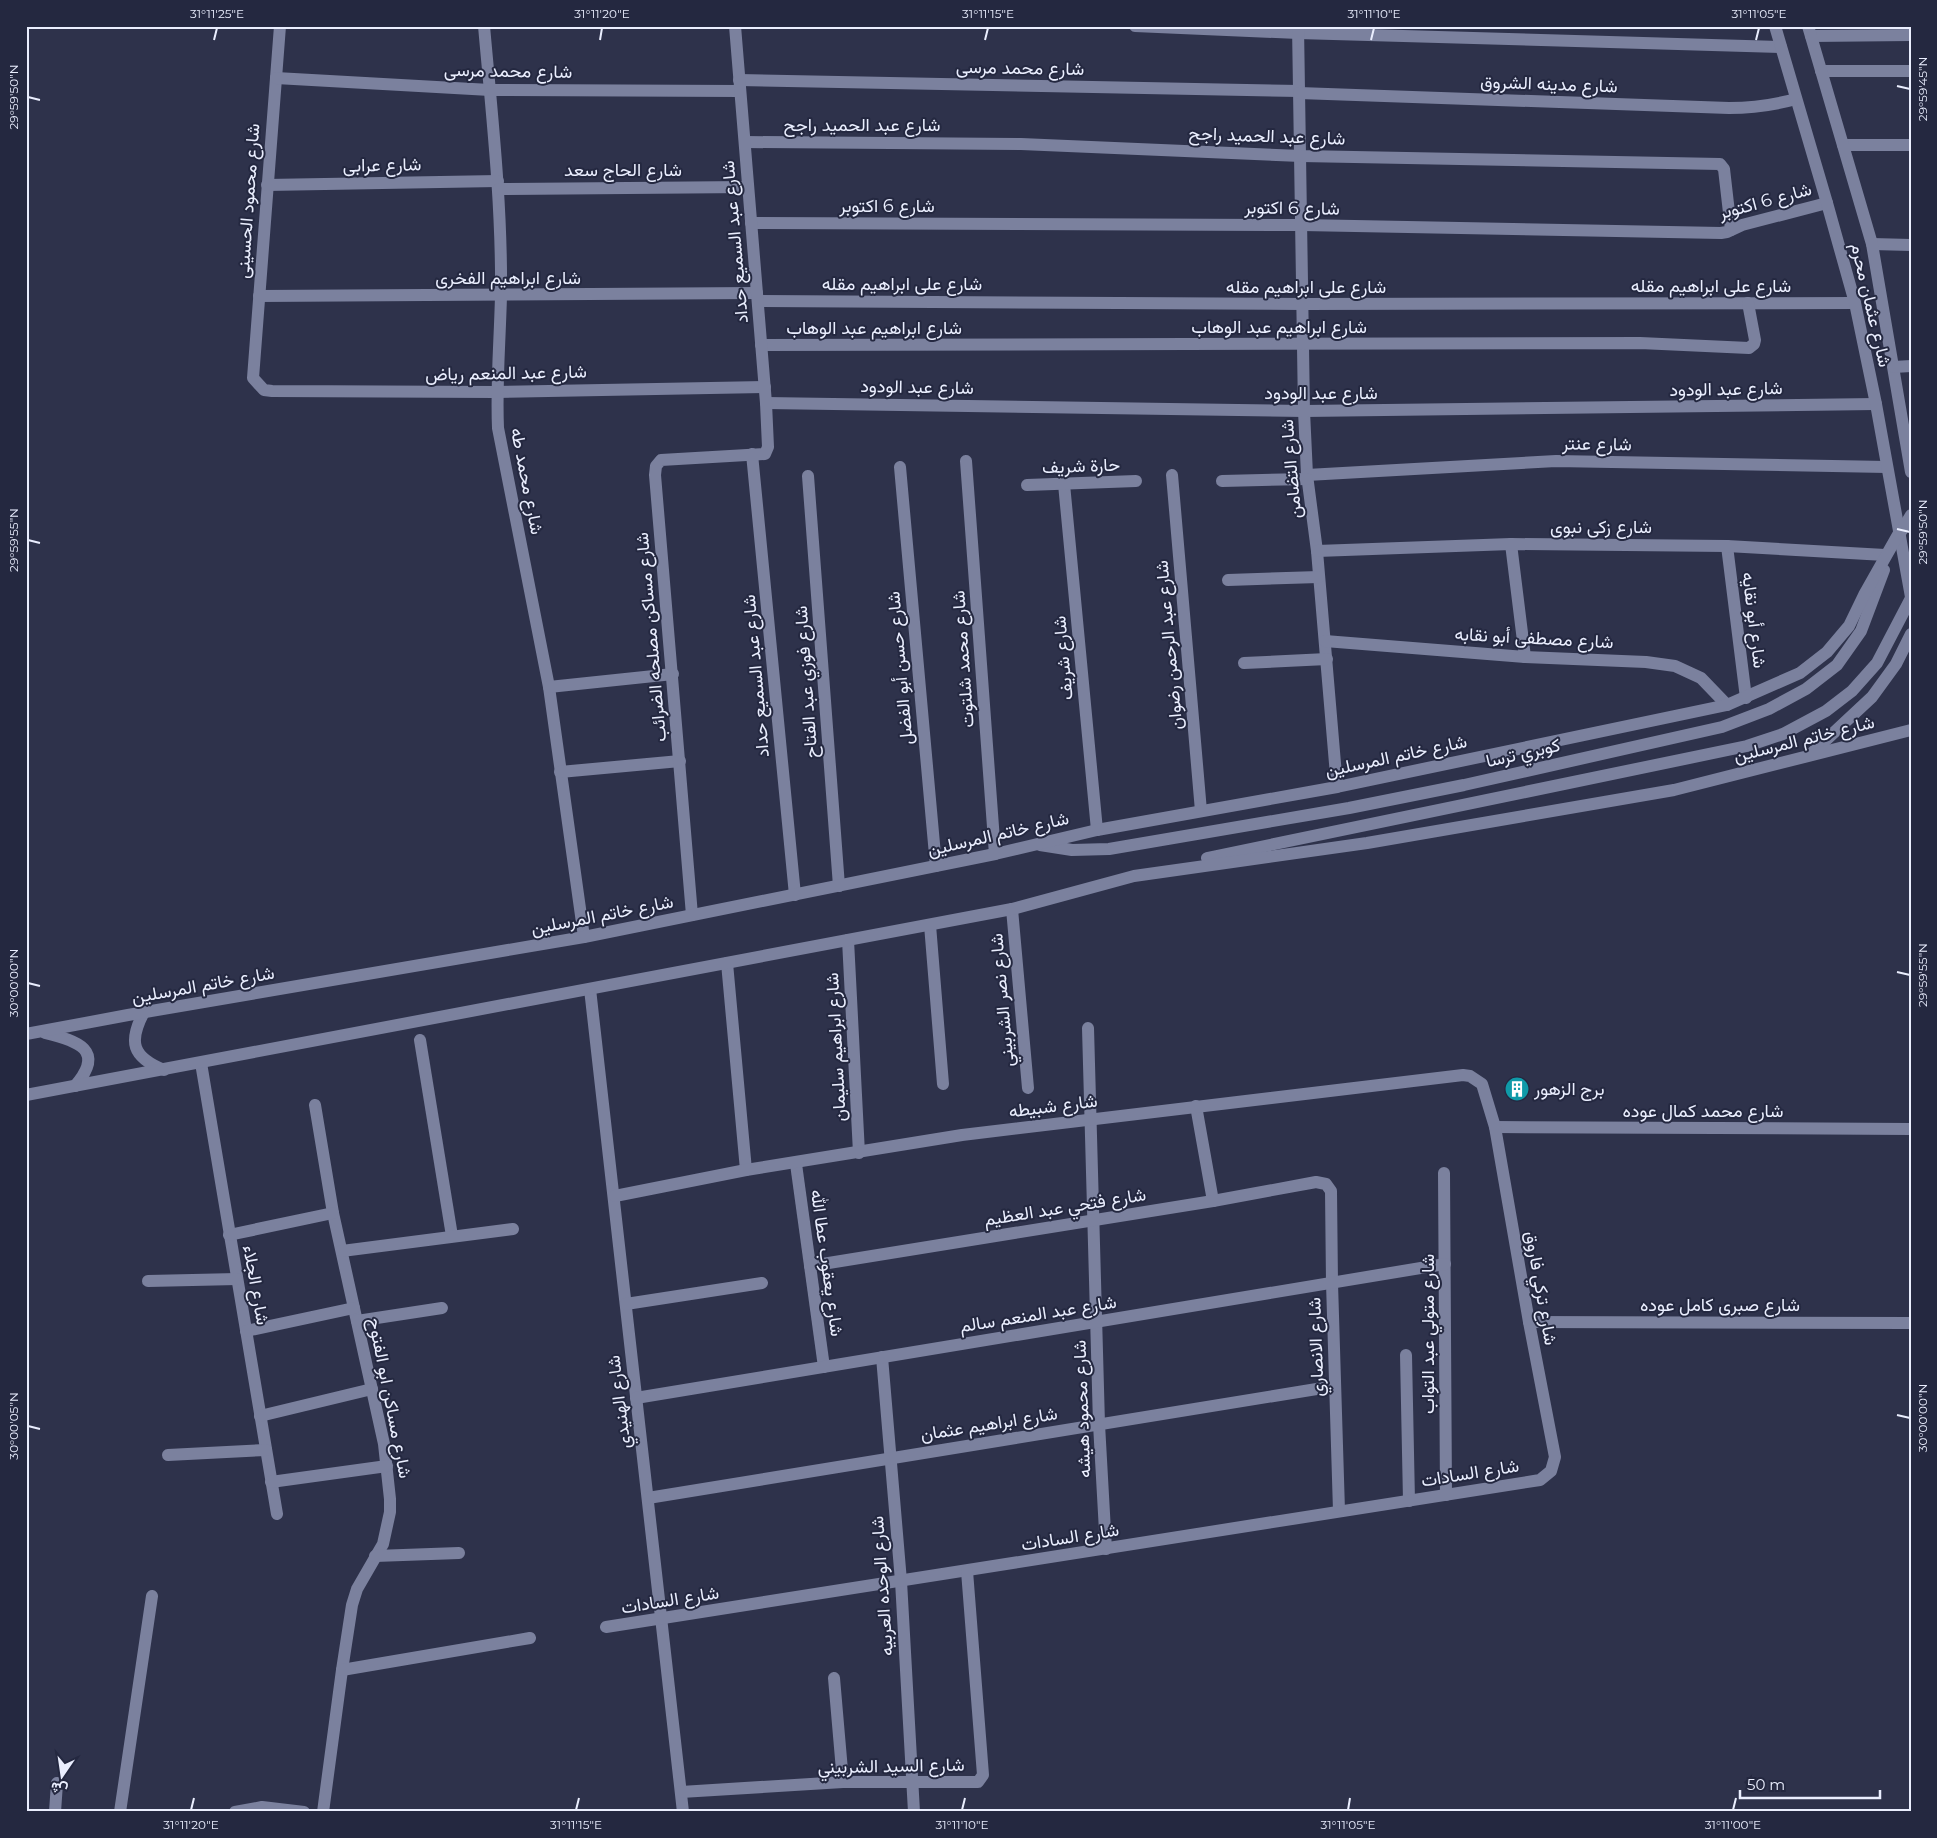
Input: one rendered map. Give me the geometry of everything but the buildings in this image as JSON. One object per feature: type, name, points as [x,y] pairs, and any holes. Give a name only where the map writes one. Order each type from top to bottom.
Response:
[{"type":"street","name":"شارع محمود الحسينى","points":[[253,378],[280,26]]},
{"type":"street","name":"شارع محمد طه","points":[[484,26],[498,185],[501,296],[496,392],[498,428],[549,687],[584,937]]},
{"type":"street","name":"شارع عبد السميع حداد","points":[[735,26],[766,403],[768,447],[758,454],[794,895]]},
{"type":"street","points":[[1135,26],[1781,47]]},
{"type":"street","name":"شارع عثمان محرم","points":[[1774,26],[1828,203],[1855,303],[1876,404],[1911,597]]},
{"type":"street","name":"شارع التضامن","points":[[1298,30],[1304,411],[1307,477],[1317,551],[1337,787]]},
{"type":"street","points":[[1810,31],[1911,35]]},
{"type":"street","name":"شارع عثمان محرم","points":[[1810,31],[1872,244],[1911,472]]},
{"type":"street","points":[[1821,72],[1911,71]]},
{"type":"street","name":"شارع محمد مرسى","points":[[276,78],[490,90],[740,86],[1299,92]]},
{"type":"street","name":"شارع مدينه الشروق","points":[[1299,92],[1729,108],[1752,108],[1774,105],[1796,98]]},
{"type":"street","name":"شارع عبد الحميد راجح","points":[[745,142],[1021,144],[1300,156],[1720,164],[1724,169],[1731,230]]},
{"type":"street","points":[[1843,145],[1911,145]]},
{"type":"street","name":"شارع عرابى","points":[[267,185],[498,185]]},
{"type":"street","name":"شارع الحاج سعد","points":[[498,185],[748,187]]},
{"type":"street","name":"شارع 6 اكتوبر","points":[[751,223],[1302,226],[1721,233],[1742,225],[1828,203]]},
{"type":"street","points":[[1872,244],[1911,245]]},
{"type":"street","name":"شارع ابراهيم الفخرى","points":[[259,296],[757,297]]},
{"type":"street","name":"شارع على ابراهيم مقله","points":[[757,297],[1303,304],[1855,303]]},
{"type":"street","name":"شارع ابراهيم عبد الوهاب","points":[[761,345],[1640,343],[1749,348],[1754,344],[1755,340],[1748,303]]},
{"type":"street","points":[[1894,367],[1911,366]]},
{"type":"street","name":"شارع عبد المنعم رياض","points":[[253,378],[264,390],[272,391],[496,392],[765,387]]},
{"type":"street","name":"شارع عبد الودود","points":[[766,403],[1304,411],[1876,404]]},
{"type":"street","name":"شارع مساكن مصلحه الضرائب","points":[[692,915],[655,474],[656,466],[661,460],[758,454]]},
{"type":"street","name":"شارع محمد شلتوت","points":[[966,461],[995,854]]},
{"type":"street","name":"شارع عنتر","points":[[1222,481],[1556,461],[1887,466]]},
{"type":"street","name":"شارع حسن أبو الفضل","points":[[900,467],[936,866]]},
{"type":"street","name":"شارع عبد الرحمن رضوان","points":[[1172,475],[1201,811]]},
{"type":"street","name":"شارع فوزي عبد الفتاح","points":[[808,476],[839,886]]},
{"type":"street","name":"حارة شريف","points":[[1027,486],[1136,481]]},
{"type":"street","name":"شارع شريف","points":[[1064,484],[1097,830]]},
{"type":"street","name":"كوبري ترسا","points":[[1036,844],[1072,850],[1109,849],[1349,808],[1464,785],[1722,727],[1769,710],[1806,689],[1837,664],[1861,631],[1892,547],[1911,515]]},
{"type":"street","name":"شارع خاتم المرسلين","points":[[26,1034],[584,937],[995,854],[1097,830],[1337,787],[1727,705],[1800,674],[1827,652],[1849,626],[1885,555],[1899,533]]},
{"type":"street","points":[[1511,544],[1525,657]]},
{"type":"street","name":"شارع زكى نبوى","points":[[1317,551],[1511,544],[1727,546],[1885,555]]},
{"type":"street","name":"شارع أبو نقايه","points":[[1727,546],[1746,698]]},
{"type":"street","points":[[1228,580],[1319,577]]},
{"type":"street","points":[[1134,876],[1243,850],[1305,839],[1746,746],[1783,734],[1826,711],[1852,691],[1877,663],[1911,597]]},
{"type":"street","points":[[1810,755],[1872,696],[1896,664],[1911,634]]},
{"type":"street","name":"شارع مصطفى أبو نقابه","points":[[1325,641],[1525,657],[1646,662],[1675,666],[1701,678],[1727,705]]},
{"type":"street","points":[[1244,663],[1327,659]]},
{"type":"street","points":[[549,687],[673,674]]},
{"type":"street","name":"شارع خاتم المرسلين","points":[[26,1095],[1012,909],[1134,876],[1367,843],[1674,790],[1911,730]]},
{"type":"street","points":[[560,772],[680,761]]},
{"type":"street","name":"شارع نصر الشربيني","points":[[1012,909],[1028,1088]]},
{"type":"street","points":[[930,924],[943,1084]]},
{"type":"street","name":"شارع ابراهيم سليمان","points":[[848,940],[859,1153]]},
{"type":"street","points":[[727,963],[746,1170]]},
{"type":"street","name":"شارع الهنيدي","points":[[590,989],[615,1196],[683,1812]]},
{"type":"street","points":[[144,1012],[134,1034],[138,1052],[150,1064],[165,1070]]},
{"type":"street","name":"شارع محمود هيشه","points":[[1088,1028],[1099,1424],[1106,1549]]},
{"type":"street","points":[[40,1032],[69,1039],[85,1050],[88,1068],[75,1086]]},
{"type":"street","points":[[420,1040],[452,1236]]},
{"type":"street","name":"شارع الجلاء","points":[[201,1063],[277,1514]]},
{"type":"street","name":"شارع شبيطه","points":[[615,1196],[746,1170],[796,1164],[962,1135],[1462,1075],[1470,1076],[1482,1084],[1486,1097]]},
{"type":"street","name":"شارع تركي فاروق","points":[[1486,1097],[1495,1127],[1555,1457],[1551,1471],[1540,1480]]},
{"type":"street","name":"شارع مساكن ابو الفتوح","points":[[315,1105],[333,1213],[387,1466],[390,1512],[383,1544],[357,1590],[352,1605],[323,1812]]},
{"type":"street","points":[[1196,1106],[1213,1201]]},
{"type":"street","name":"شارع محمد كمال عوده","points":[[1495,1127],[1911,1129]]},
{"type":"street","name":"شارع يعقوب عطا الله","points":[[796,1164],[824,1367]]},
{"type":"street","name":"شارع متولي عبد التواب","points":[[1444,1173],[1446,1495]]},
{"type":"street","name":"شارع فتحي عبد العظيم","points":[[810,1266],[1213,1201],[1316,1182],[1326,1184]]},
{"type":"street","name":"شارع الانصاري","points":[[1326,1184],[1332,1190],[1332,1282],[1340,1511]]},
{"type":"street","points":[[229,1235],[333,1213]]},
{"type":"street","points":[[342,1251],[513,1229]]},
{"type":"street","name":"شارع عبد المنعم سالم","points":[[636,1398],[1445,1264]]},
{"type":"street","points":[[148,1281],[237,1279]]},
{"type":"street","points":[[626,1304],[762,1283]]},
{"type":"street","points":[[246,1331],[356,1315],[442,1308]]},
{"type":"street","name":"شارع صبرى كامل عوده","points":[[1529,1322],[1911,1322]]},
{"type":"street","points":[[1406,1355],[1409,1501]]},
{"type":"street","name":"شارع الوحده العربيه","points":[[882,1357],[901,1581],[914,1812]]},
{"type":"street","name":"شارع ابراهيم عثمان","points":[[648,1498],[1335,1386]]},
{"type":"street","points":[[260,1416],[372,1389]]},
{"type":"street","points":[[168,1455],[266,1450]]},
{"type":"street","points":[[271,1482],[387,1466]]},
{"type":"street","name":"شارع السادات","points":[[606,1628],[1540,1480]]},
{"type":"street","points":[[375,1556],[459,1552]]},
{"type":"street","name":"شارع السيد الشربيني","points":[[681,1792],[843,1782],[978,1782],[983,1775],[967,1571]]},
{"type":"street","points":[[120,1812],[152,1596]]},
{"type":"street","points":[[342,1670],[530,1638]]},
{"type":"street","points":[[834,1678],[843,1782]]},
{"type":"street","points":[[55,1812],[57,1784]]},
{"type":"street","points":[[235,1812],[262,1807],[304,1812]]},
{"type":"place","name":"برج الزهور","points":[[1517,1089]]}]
